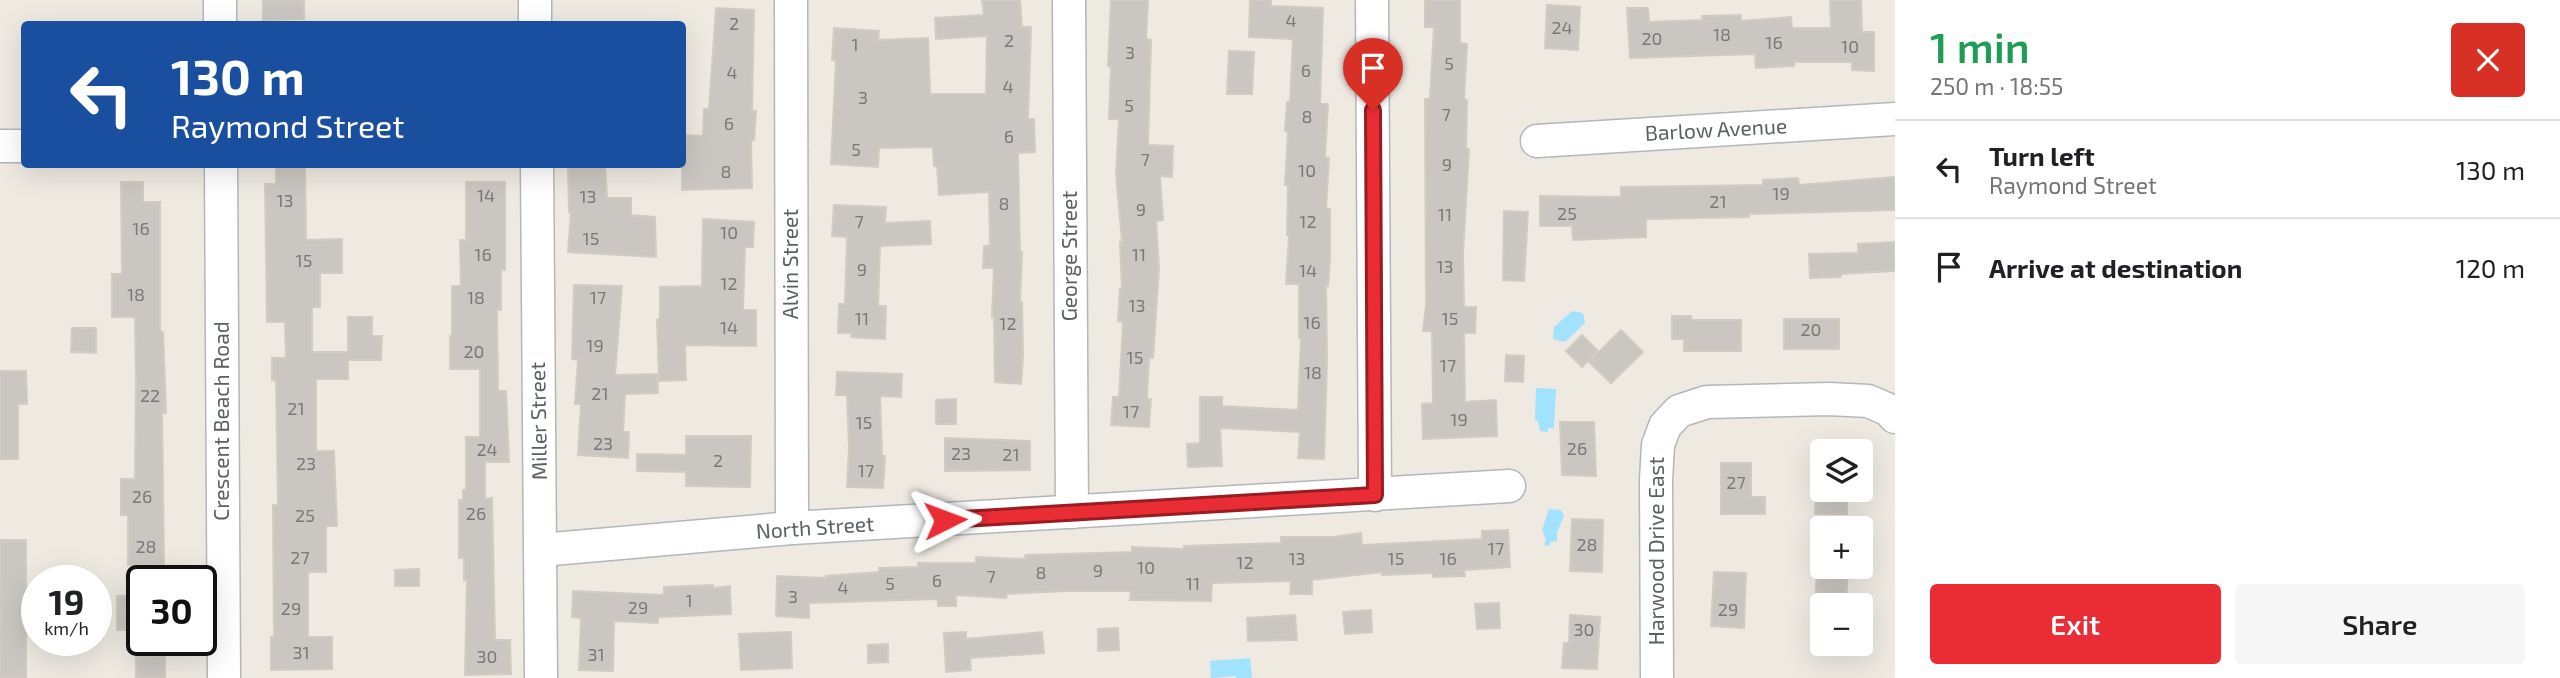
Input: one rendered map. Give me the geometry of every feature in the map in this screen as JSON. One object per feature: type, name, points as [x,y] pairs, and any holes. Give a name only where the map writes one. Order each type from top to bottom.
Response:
[{"type":"street","points":[[220,0],[220,21]]},
{"type":"street","points":[[535,0],[535,21]]},
{"type":"street","name":"Alvin Street","points":[[791,0],[792,528]]},
{"type":"street","name":"George Street","points":[[1069,0],[1072,512]]},
{"type":"street","points":[[1372,0],[1375,495]]},
{"type":"street","name":"Barlow Avenue","points":[[1537,141],[1895,119]]},
{"type":"street","points":[[0,146],[21,146]]},
{"type":"street","name":"Crescent Beach Road","points":[[220,168],[225,678]]},
{"type":"street","name":"Miller Street","points":[[537,168],[541,678]]},
{"type":"street","name":"Harwood Drive East","points":[[1657,678],[1656,481],[1658,445],[1665,426],[1679,411],[1707,402],[1829,399],[1868,401],[1889,410],[1895,416]]},
{"type":"street","name":"North Street","points":[[541,550],[792,528],[1509,486]]},
{"type":"water","points":[[1572,311],[1583,313],[1585,323],[1565,342],[1553,339],[1554,327]]},
{"type":"water","points":[[1536,388],[1556,389],[1554,428],[1548,428],[1548,432],[1540,431],[1538,421],[1535,420]]},
{"type":"water","points":[[1549,509],[1561,510],[1564,516],[1557,532],[1557,541],[1550,542],[1550,546],[1544,545],[1546,540],[1542,530]]},
{"type":"water","points":[[1250,658],[1252,678],[1211,678],[1210,661]]},
{"type":"building","points":[[263,0],[304,0],[304,19],[263,20]]},
{"type":"building","points":[[982,0],[1020,0],[1022,27],[1031,27],[1028,119],[1034,119],[1035,152],[1018,153],[1022,252],[1021,384],[995,382],[994,316],[992,317],[994,268],[983,268],[984,246],[990,245],[989,192],[939,195],[933,147],[879,148],[878,167],[831,164],[836,60],[832,60],[834,28],[879,31],[878,40],[928,38],[930,94],[986,94],[987,36],[936,39],[935,18],[984,15]]},
{"type":"building","points":[[1111,0],[1148,0],[1146,39],[1151,40],[1148,145],[1173,146],[1172,177],[1160,176],[1163,220],[1156,221],[1159,269],[1153,358],[1149,358],[1149,427],[1111,425],[1113,397],[1119,397],[1123,322],[1118,321],[1120,289],[1122,290],[1122,242],[1116,174],[1119,119],[1109,119]]},
{"type":"building","points":[[1250,0],[1271,0],[1271,6],[1323,8],[1320,104],[1328,104],[1325,157],[1329,158],[1326,209],[1330,209],[1330,259],[1326,286],[1324,459],[1298,458],[1300,432],[1220,428],[1222,466],[1188,467],[1187,444],[1200,443],[1200,397],[1222,397],[1222,406],[1298,410],[1301,338],[1299,284],[1286,284],[1289,235],[1288,185],[1285,185],[1288,131],[1285,131],[1287,102],[1290,102],[1293,39],[1249,37]]},
{"type":"building","points":[[1425,0],[1460,0],[1460,43],[1467,44],[1464,100],[1467,100],[1466,149],[1469,149],[1463,254],[1464,307],[1476,307],[1475,333],[1464,333],[1465,402],[1496,400],[1497,436],[1423,439],[1422,404],[1433,403],[1432,331],[1423,331],[1426,305],[1425,99],[1430,99],[1434,27],[1425,27]]},
{"type":"building","points":[[1830,0],[1861,0],[1862,32],[1874,32],[1874,71],[1852,70],[1852,62],[1794,62],[1794,66],[1756,68],[1755,54],[1630,58],[1627,8],[1648,8],[1649,22],[1741,15],[1741,21],[1791,17],[1792,28],[1831,28]]},
{"type":"building","points":[[1547,5],[1580,7],[1578,50],[1545,48]]},
{"type":"building","points":[[716,8],[754,10],[752,111],[756,111],[754,140],[751,140],[752,188],[682,190],[682,168],[686,168],[686,135],[703,136],[704,109],[709,109]]},
{"type":"building","points":[[1229,51],[1254,52],[1252,94],[1227,94]]},
{"type":"building","points":[[276,168],[305,168],[306,240],[342,239],[342,273],[320,273],[320,307],[312,307],[312,352],[348,352],[348,317],[372,317],[372,336],[382,336],[381,360],[348,360],[348,379],[316,379],[316,451],[334,451],[337,526],[326,526],[326,572],[308,572],[308,637],[332,637],[332,669],[271,670],[271,637],[274,637],[273,505],[278,505],[276,380],[272,380],[272,358],[286,358],[285,322],[267,322],[265,184],[276,184]]},
{"type":"building","points":[[568,168],[605,168],[607,198],[631,198],[631,215],[655,217],[656,257],[568,252]]},
{"type":"building","points":[[1895,177],[1895,210],[1646,219],[1646,237],[1573,240],[1572,226],[1540,226],[1540,196],[1621,197],[1621,187],[1763,185],[1763,180],[1798,178],[1799,185]]},
{"type":"building","points":[[121,182],[143,182],[143,202],[160,202],[160,332],[163,332],[166,413],[162,413],[164,565],[128,565],[128,515],[121,515],[121,479],[135,479],[135,317],[112,317],[112,274],[122,274]]},
{"type":"building","points":[[466,182],[505,182],[505,270],[501,270],[501,310],[497,310],[498,391],[506,391],[509,462],[485,462],[485,499],[492,498],[495,640],[510,640],[511,674],[465,675],[467,580],[464,580],[464,558],[459,558],[459,500],[463,500],[463,490],[466,490],[466,437],[480,437],[480,369],[450,369],[450,336],[452,286],[461,286],[460,240],[466,240]]},
{"type":"building","points":[[834,205],[886,207],[885,223],[930,221],[931,244],[880,246],[878,306],[886,306],[885,339],[851,337],[851,333],[838,333],[839,304],[845,304],[847,237],[832,236]]},
{"type":"building","points":[[1504,211],[1528,212],[1524,281],[1503,280]]},
{"type":"building","points":[[703,219],[754,222],[753,247],[745,247],[743,310],[756,310],[756,346],[685,345],[686,380],[659,381],[657,320],[660,318],[660,287],[702,286]]},
{"type":"building","points":[[1894,242],[1895,271],[1810,278],[1809,254],[1858,253],[1858,244]]},
{"type":"building","points":[[574,285],[622,286],[615,375],[657,374],[658,393],[625,394],[623,432],[629,432],[628,458],[578,455],[581,404],[575,404],[578,360],[572,359]]},
{"type":"building","points":[[1672,316],[1691,316],[1692,320],[1741,320],[1741,351],[1684,351],[1684,339],[1672,339]]},
{"type":"building","points":[[1784,319],[1839,319],[1839,349],[1784,349]]},
{"type":"building","points":[[72,328],[96,328],[96,353],[71,352]]},
{"type":"building","points":[[1621,330],[1643,352],[1611,383],[1589,362]]},
{"type":"building","points":[[1582,335],[1598,351],[1582,367],[1566,351]]},
{"type":"building","points":[[1506,355],[1524,356],[1523,382],[1505,381]]},
{"type":"building","points":[[0,371],[26,371],[27,404],[18,404],[18,459],[0,459]]},
{"type":"building","points":[[837,372],[902,374],[901,397],[880,396],[882,456],[885,456],[883,488],[847,487],[847,395],[836,395]]},
{"type":"building","points":[[956,399],[956,424],[936,424],[936,400]]},
{"type":"building","points":[[1560,422],[1594,422],[1596,476],[1562,475]]},
{"type":"building","points":[[686,436],[751,436],[750,487],[686,486],[686,472],[637,471],[637,454],[686,455]]},
{"type":"building","points":[[945,438],[1030,441],[1030,470],[945,471]]},
{"type":"building","points":[[1721,463],[1751,463],[1751,497],[1765,497],[1765,514],[1721,514]]},
{"type":"building","points":[[1816,502],[1847,502],[1847,514],[1815,514]]},
{"type":"building","points":[[1572,519],[1603,520],[1602,572],[1570,571]]},
{"type":"building","points":[[1508,530],[1510,567],[1464,570],[1465,576],[1433,577],[1433,573],[1382,575],[1382,572],[1312,580],[1312,594],[1290,594],[1291,581],[1212,583],[1211,601],[1130,600],[1131,591],[1066,591],[1007,594],[1006,598],[956,595],[956,606],[938,606],[938,599],[809,603],[809,618],[776,616],[777,576],[826,578],[879,572],[879,568],[918,567],[918,563],[976,563],[976,557],[1026,559],[1025,555],[1132,552],[1132,547],[1184,549],[1184,546],[1281,543],[1281,537],[1334,537],[1361,533],[1362,545],[1482,539],[1482,531]]},
{"type":"building","points":[[0,540],[26,540],[26,565],[21,565],[21,656],[26,656],[26,678],[0,678]]},
{"type":"building","points":[[419,569],[419,586],[395,586],[395,570]]},
{"type":"building","points":[[1714,572],[1746,573],[1744,628],[1711,626]]},
{"type":"building","points":[[1816,579],[1847,579],[1847,593],[1816,593]]},
{"type":"building","points":[[713,585],[713,588],[730,586],[731,614],[658,617],[658,623],[614,621],[613,671],[579,670],[581,618],[572,617],[573,591],[664,595],[664,587]]},
{"type":"building","points":[[117,596],[126,596],[126,630],[117,630]]},
{"type":"building","points":[[1499,603],[1500,628],[1477,629],[1475,604]]},
{"type":"building","points":[[1371,610],[1372,632],[1345,634],[1343,612]]},
{"type":"building","points":[[1295,615],[1297,640],[1248,641],[1247,618]]},
{"type":"building","points":[[1570,615],[1600,617],[1597,669],[1562,668],[1564,643],[1569,643]]},
{"type":"building","points":[[1118,628],[1119,650],[1098,651],[1098,629]]},
{"type":"building","points":[[791,632],[792,668],[741,670],[739,634]]},
{"type":"building","points":[[966,632],[966,639],[1042,632],[1044,653],[970,658],[971,670],[946,672],[944,633]]},
{"type":"building","points":[[888,644],[888,662],[868,663],[868,645]]},
{"type":"building","points":[[136,657],[165,657],[165,678],[136,678]]},
{"type":"route","points":[[945,520],[1375,495],[1373,110]]}]
